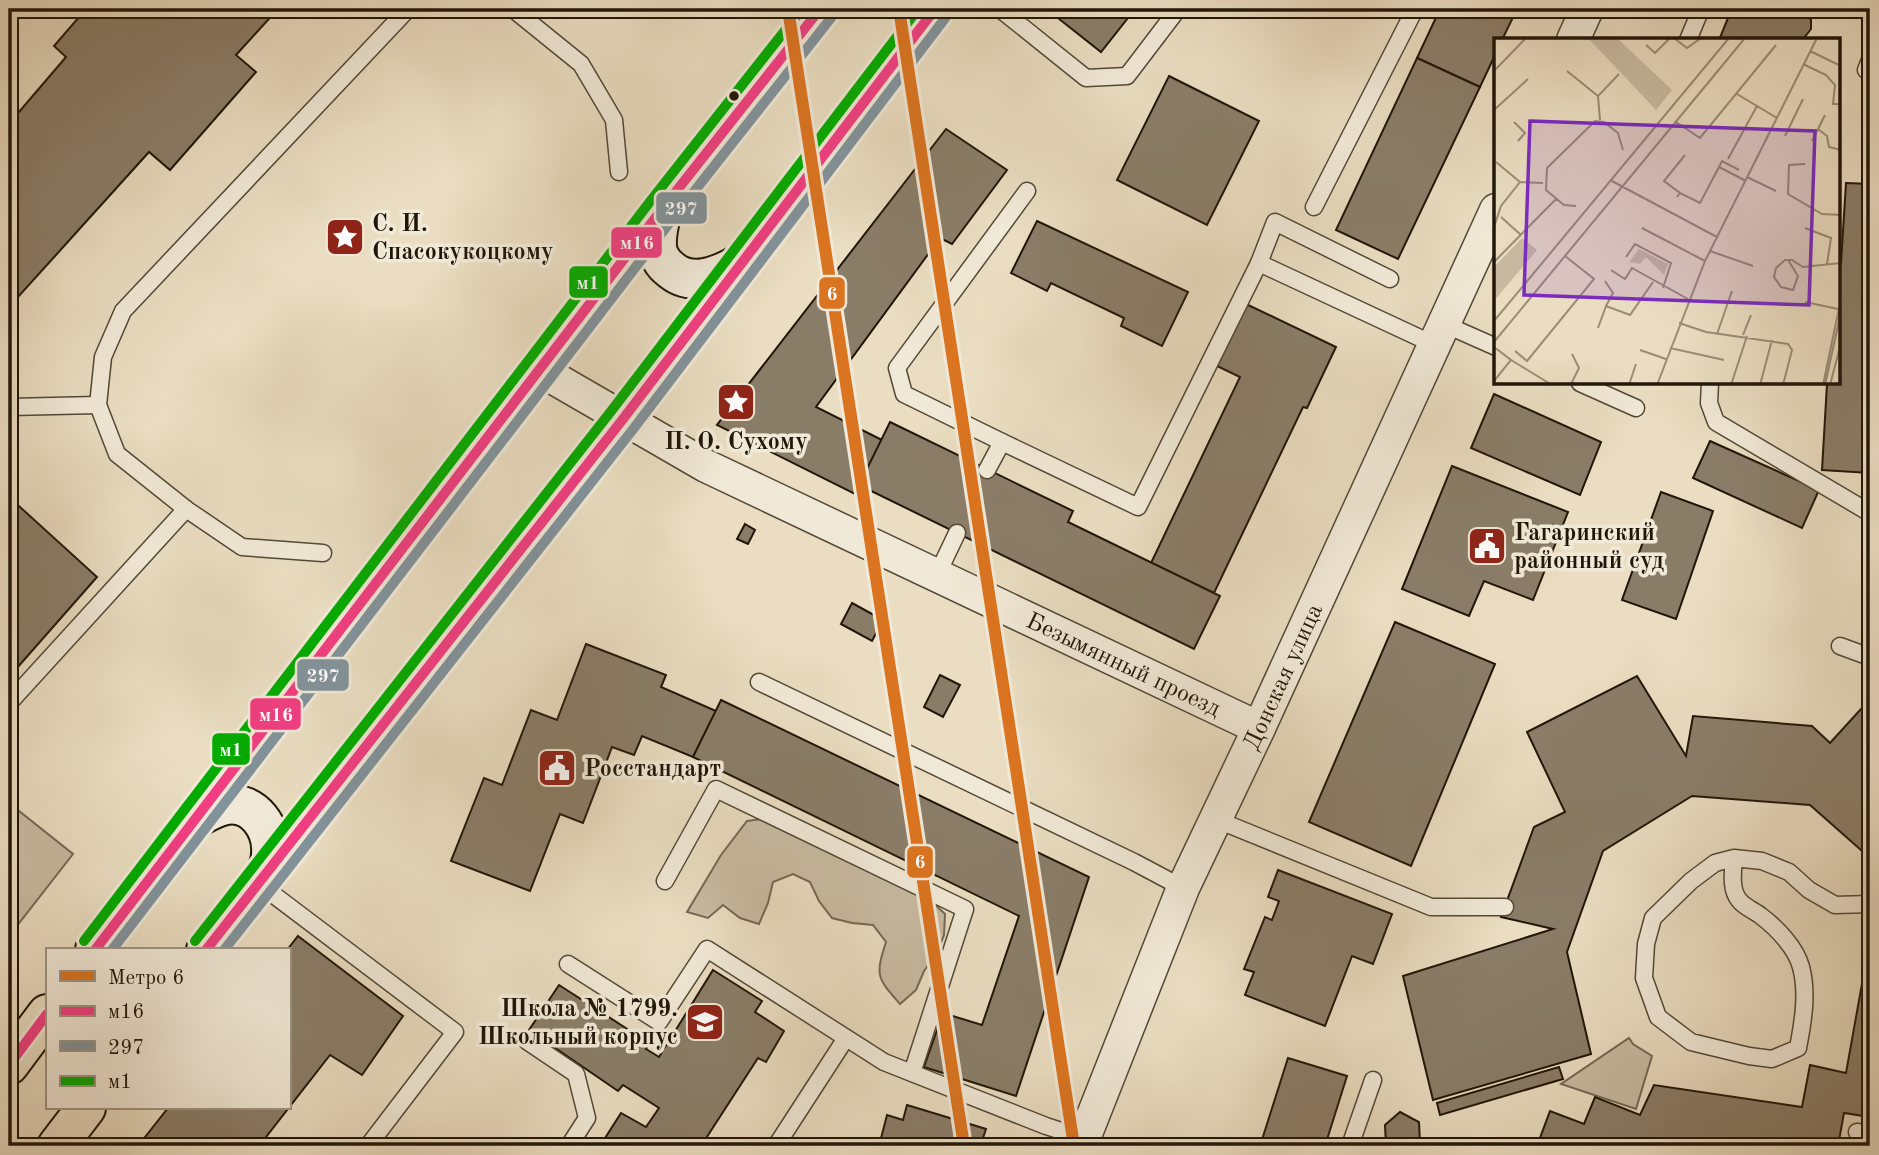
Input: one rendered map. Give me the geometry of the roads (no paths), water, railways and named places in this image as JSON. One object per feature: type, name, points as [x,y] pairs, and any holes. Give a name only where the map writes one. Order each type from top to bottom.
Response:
[{"type":"main road","points":[[97,948],[663,208],[820,9]]},
{"type":"main road","points":[[208,948],[623,419],[935,9]]},
{"type":"main road","points":[[9,1065],[46,1015]]},
{"type":"main road","points":[[57,1146],[84,1110]]},
{"type":"street","points":[[1574,38],[1587,9]]},
{"type":"street","points":[[663,208],[658,227],[657,249],[664,265],[679,277],[702,279],[724,273],[741,264]]},
{"type":"street","name":"Донская улица","points":[[1082,1142],[1183,888],[1494,214]]},
{"type":"street","name":"Безымянный проезд","points":[[540,370],[706,466],[1259,728]]},
{"type":"street","points":[[196,818],[229,804],[245,806],[254,812],[271,839],[271,856],[262,879]]},
{"type":"lane","points":[[323,553],[242,547],[186,509],[117,454],[98,405],[103,357],[123,311],[408,9]]},
{"type":"lane","points":[[513,9],[581,64],[614,120],[619,172]]},
{"type":"lane","points":[[999,9],[1086,78],[1127,76],[1178,9]]},
{"type":"lane","points":[[1314,207],[1415,9]]},
{"type":"lane","points":[[1689,38],[1701,9]]},
{"type":"lane","points":[[1027,191],[897,368],[904,394],[1138,507],[1259,263],[1275,222],[1390,279]]},
{"type":"lane","points":[[1259,263],[1440,334],[1494,346]]},
{"type":"lane","points":[[1584,385],[1636,408]]},
{"type":"lane","points":[[1710,385],[1709,402],[1716,422],[1870,513]]},
{"type":"lane","points":[[9,407],[98,405]]},
{"type":"lane","points":[[987,470],[1002,442]]},
{"type":"lane","points":[[9,704],[186,509]]},
{"type":"lane","points":[[937,575],[957,533]]},
{"type":"lane","points":[[1840,646],[1870,657]]},
{"type":"lane","points":[[759,682],[1183,888]]},
{"type":"lane","points":[[665,881],[716,789],[965,909],[912,1073]]},
{"type":"lane","points":[[1215,819],[1431,907],[1505,907]]},
{"type":"lane","points":[[1734,858],[1732,884],[1739,901],[1764,918],[1786,940],[1800,964],[1804,987],[1803,1020],[1798,1048],[1772,1059],[1691,1041],[1658,1017],[1644,978],[1646,944],[1653,918],[1707,869],[1715,863],[1734,858],[1762,861],[1789,872],[1809,890],[1835,905],[1870,904]]},
{"type":"lane","points":[[262,879],[455,1032],[368,1146]]},
{"type":"lane","points":[[568,964],[659,1023],[707,949],[884,1062],[1082,1142]]},
{"type":"lane","points":[[776,1146],[846,1038]]},
{"type":"lane","points":[[527,1041],[576,1074],[587,1118],[569,1146]]},
{"type":"lane","points":[[1350,1146],[1373,1080]]},
{"type":"metro line","name":"6","points":[[788,9],[964,1146]]},
{"type":"metro line","name":"6","points":[[899,9],[1074,1146]]},
{"type":"place","name":"С. И. Спасокукоцкому","points":[[345,237]]},
{"type":"place","name":"П. О. Сухому","points":[[736,402]]},
{"type":"place","name":"Гагаринский районный суд","points":[[1487,546]]},
{"type":"place","name":"Росстандарт","points":[[557,768]]},
{"type":"place","name":"Школа № 1799. Школьный корпус","points":[[705,1022]]}]
